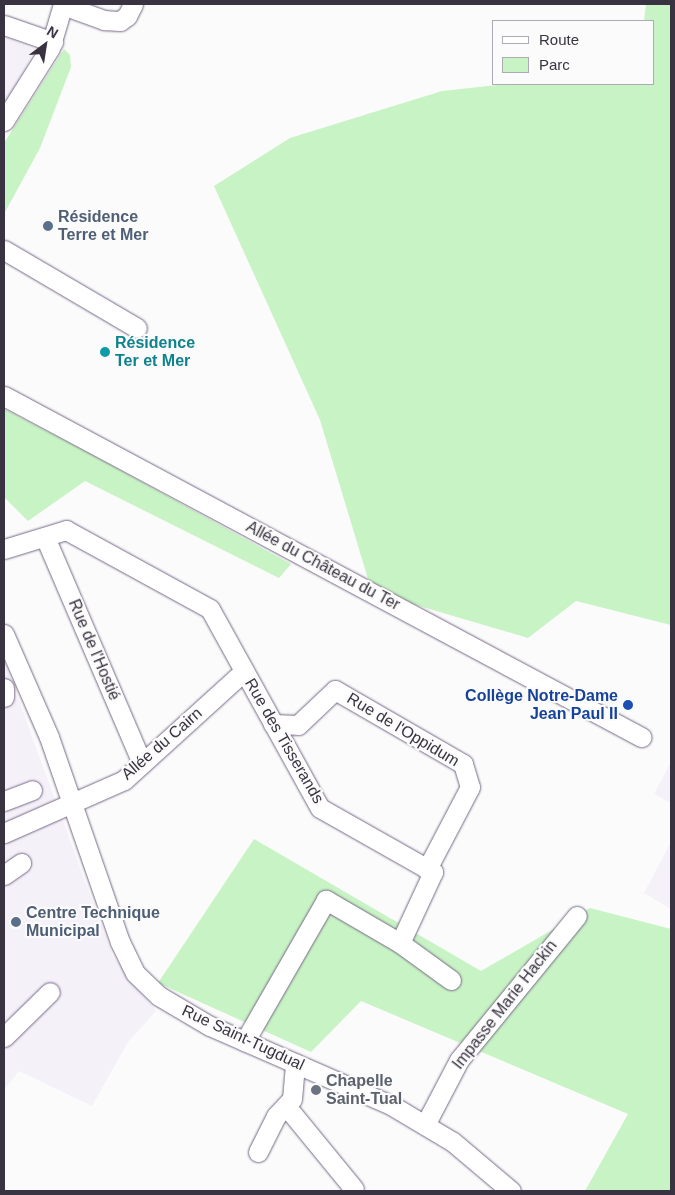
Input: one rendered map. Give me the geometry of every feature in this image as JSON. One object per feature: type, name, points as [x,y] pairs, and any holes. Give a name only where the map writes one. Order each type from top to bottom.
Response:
[{"type":"street","points":[[4,121],[53,42],[63,4],[104,20],[120,21],[127,16],[132,4]]},
{"type":"street","points":[[4,25],[53,42]]},
{"type":"street","points":[[4,250],[136,328]]},
{"type":"street","name":"Allée du Château du Ter","points":[[4,396],[641,737]]},
{"type":"street","name":"Rue des Tisserands","points":[[4,549],[66,530],[210,609],[320,808],[427,869]]},
{"type":"street","name":"Rue de l'Hostié","points":[[45,536],[142,763]]},
{"type":"street","name":"Rue Saint-Tugdual","points":[[4,634],[49,737],[120,942],[135,973],[159,996],[245,1041],[391,1105],[453,1142],[512,1191]]},
{"type":"street","name":"Allée du Cairn","points":[[4,832],[124,780],[244,671]]},
{"type":"street","points":[[4,688],[4,697]]},
{"type":"street","name":"Rue de l'Oppidum","points":[[273,724],[298,725],[335,690],[463,764],[470,787],[427,869]]},
{"type":"street","points":[[4,801],[32,790]]},
{"type":"street","points":[[4,875],[21,863]]},
{"type":"street","points":[[400,943],[433,872],[427,869]]},
{"type":"street","points":[[245,1041],[326,900],[400,943],[451,980]]},
{"type":"street","name":"Impasse Marie Hackin","points":[[425,1125],[459,1060],[577,916]]},
{"type":"street","points":[[4,1036],[50,992]]},
{"type":"street","points":[[258,1152],[276,1116],[292,1099],[295,1063]]},
{"type":"street","points":[[286,1106],[354,1189]]},
{"type":"shaded area","points":[[4,37],[35,49],[4,108]]},
{"type":"shaded area","points":[[4,660],[113,957],[156,1011],[128,1042],[92,1106],[19,1071],[4,1090]]},
{"type":"shaded area","points":[[671,762],[671,803],[654,794]]},
{"type":"shaded area","points":[[671,842],[671,909],[644,893]]},
{"type":"green space","points":[[646,4],[671,4],[671,625],[576,601],[528,638],[372,592],[320,420],[214,186],[290,138],[442,91],[498,85],[655,85],[655,20],[644,20]]},
{"type":"green space","points":[[64,49],[70,55],[71,67],[40,148],[4,214],[4,143]]},
{"type":"green space","points":[[4,409],[89,453],[291,564],[279,578],[85,481],[28,521],[4,497]]},
{"type":"green space","points":[[254,839],[481,971],[590,908],[671,929],[671,1191],[585,1191],[628,1114],[361,1001],[311,1052],[158,983]]},
{"type":"place","name":"Résidence Terre et Mer","points":[[48,226]]},
{"type":"place","name":"Résidence Ter et Mer","points":[[105,352]]},
{"type":"place","name":"Collège Notre-Dame Jean Paul II","points":[[628,705]]},
{"type":"place","name":"Centre Technique Municipal","points":[[16,922]]},
{"type":"place","name":"Chapelle Saint-Tual","points":[[316,1090]]}]
